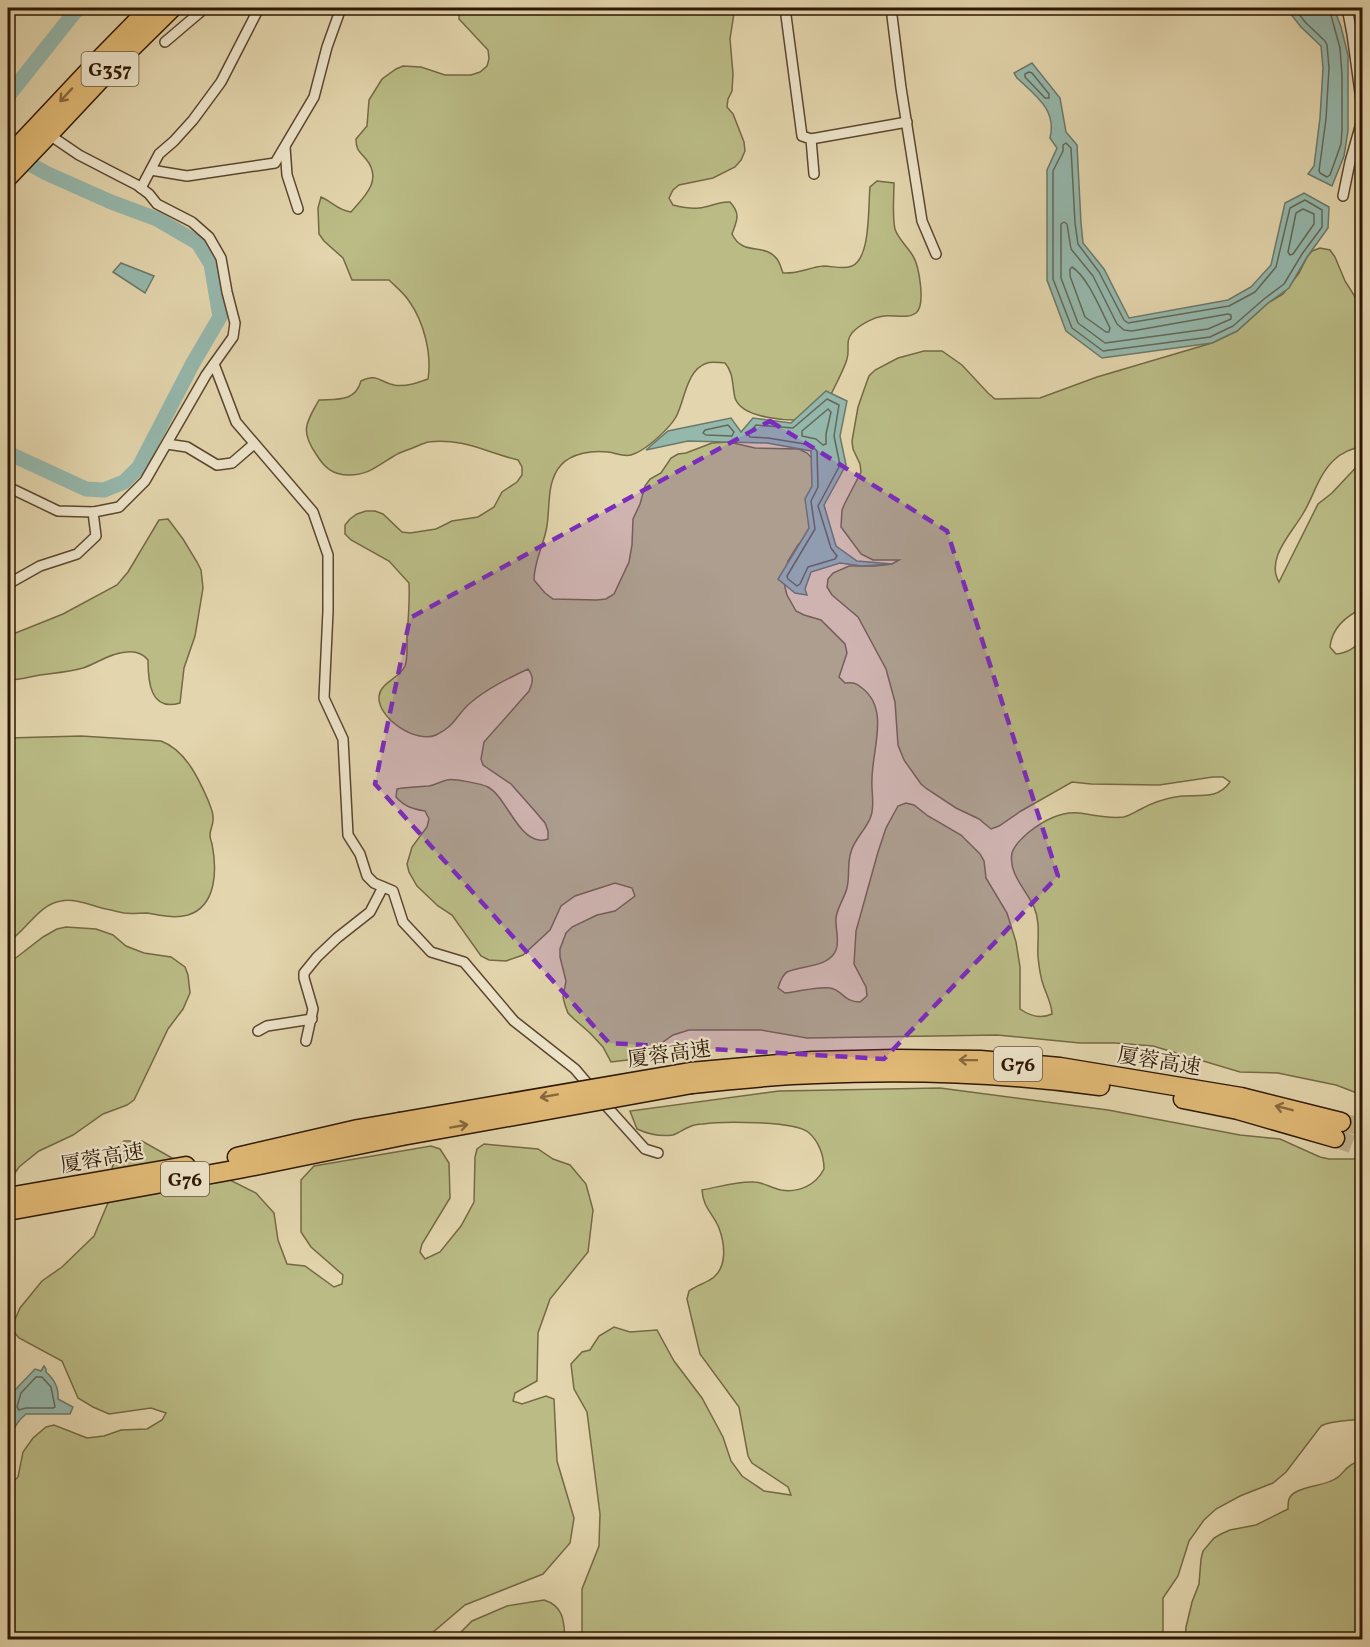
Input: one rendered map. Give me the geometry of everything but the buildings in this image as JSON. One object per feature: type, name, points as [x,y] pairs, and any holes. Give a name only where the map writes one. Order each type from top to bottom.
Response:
[{"type":"highway","name":"G357","points":[[8,177],[102,57],[150,8]]},
{"type":"highway","name":"G357","points":[[8,157],[45,128],[172,8]]},
{"type":"highway","name":"厦蓉高速","points":[[8,1197],[691,1078],[895,1072],[978,1074],[1056,1080],[1143,1091],[1338,1130]]},
{"type":"highway","name":"厦蓉高速","points":[[8,1211],[239,1169],[360,1136]]},
{"type":"street","points":[[165,42],[205,8]]},
{"type":"street","points":[[141,188],[159,154],[174,141],[216,89],[259,8]]},
{"type":"street","points":[[151,170],[187,176],[275,164],[314,97],[327,47],[341,8]]},
{"type":"street","points":[[785,8],[802,136],[811,139],[907,122]]},
{"type":"street","points":[[891,8],[922,221],[936,254]]},
{"type":"street","points":[[1344,8],[1348,13],[1362,107]]},
{"type":"street","points":[[1343,196],[1362,120]]},
{"type":"street","points":[[8,487],[58,511],[93,512],[119,507],[145,481],[214,364],[233,337],[235,323],[221,258],[209,237],[192,222],[157,204],[141,188],[79,155],[54,138],[45,128]]},
{"type":"street","points":[[811,139],[814,174]]},
{"type":"street","points":[[285,147],[287,175],[298,209]]},
{"type":"street","points":[[214,364],[236,422],[313,512],[328,555],[324,698],[343,739],[348,835],[360,854],[367,876],[374,883],[393,891],[403,922],[431,952],[464,962],[514,1020],[574,1070],[645,1149],[658,1153]]},
{"type":"street","points":[[166,444],[187,447],[217,465],[232,463],[254,444]]},
{"type":"street","points":[[8,584],[40,566],[77,554],[96,536],[93,512]]},
{"type":"street","points":[[306,1041],[313,1009],[304,973],[337,938],[370,912],[383,887]]},
{"type":"street","points":[[258,1031],[267,1026],[312,1018]]},
{"type":"highlighted area","points":[[770,421],[947,531],[1058,876],[884,1059],[609,1043],[375,784],[410,618]]},
{"type":"green space","points":[[462,8],[730,8],[734,13],[730,39],[733,74],[732,91],[727,107],[733,114],[744,142],[745,151],[735,167],[713,178],[679,185],[669,198],[673,205],[689,208],[730,202],[737,214],[732,234],[737,241],[748,248],[772,254],[783,273],[824,266],[842,268],[852,266],[863,253],[866,242],[870,187],[877,181],[894,183],[895,229],[913,256],[919,276],[921,302],[916,313],[880,317],[855,330],[849,339],[846,363],[830,396],[825,405],[808,420],[767,417],[747,410],[739,405],[735,398],[731,375],[725,363],[709,362],[700,367],[690,379],[674,420],[646,447],[631,455],[602,451],[583,453],[561,465],[551,488],[546,531],[534,574],[534,580],[553,599],[597,600],[606,599],[614,594],[629,562],[633,519],[645,486],[650,479],[661,473],[671,458],[678,454],[712,443],[729,442],[755,448],[799,449],[807,453],[819,465],[810,533],[798,545],[788,561],[784,577],[785,587],[796,611],[821,620],[845,644],[847,653],[839,677],[845,683],[854,683],[862,688],[875,707],[877,731],[872,779],[873,807],[869,821],[855,843],[850,856],[847,888],[836,918],[838,943],[836,950],[832,956],[821,963],[785,973],[778,988],[785,993],[825,988],[834,989],[854,1001],[860,1002],[867,996],[866,987],[854,964],[856,931],[886,828],[898,806],[906,803],[914,805],[961,835],[980,854],[984,861],[986,878],[1007,913],[1016,942],[1020,967],[1020,1009],[1036,1016],[1052,1014],[1040,971],[1036,913],[1031,900],[1015,875],[1011,861],[1016,844],[1034,828],[1059,815],[1079,813],[1124,817],[1166,799],[1212,794],[1230,782],[1223,777],[1213,777],[1159,785],[1072,782],[991,829],[979,819],[956,808],[921,784],[904,760],[898,745],[895,702],[886,669],[858,617],[832,595],[827,587],[828,579],[833,573],[849,566],[892,564],[899,560],[873,560],[861,554],[841,527],[842,510],[861,472],[852,441],[858,407],[869,376],[875,370],[898,358],[924,351],[942,351],[962,365],[995,399],[1040,398],[1097,377],[1212,343],[1237,331],[1268,303],[1283,294],[1312,251],[1320,248],[1330,250],[1345,281],[1362,305],[1362,446],[1340,455],[1324,472],[1304,512],[1282,546],[1275,564],[1279,582],[1318,504],[1332,493],[1362,461],[1362,608],[1341,623],[1331,640],[1330,647],[1336,654],[1350,650],[1362,640],[1362,1095],[1336,1085],[1278,1073],[1240,1072],[1153,1046],[1080,1043],[997,1035],[807,1038],[761,1030],[689,1030],[673,1035],[644,1058],[611,1062],[603,1047],[568,1013],[563,997],[566,981],[560,949],[566,933],[572,927],[597,915],[615,911],[635,896],[632,888],[615,883],[575,896],[561,906],[550,930],[523,955],[506,961],[489,960],[481,956],[452,915],[438,906],[417,886],[407,864],[412,847],[427,827],[429,819],[425,811],[409,807],[399,800],[396,797],[397,789],[429,786],[450,780],[485,786],[500,799],[524,832],[539,840],[548,839],[545,823],[511,784],[483,765],[481,759],[484,742],[529,691],[532,677],[528,669],[490,689],[469,704],[451,725],[436,735],[418,736],[399,727],[384,713],[379,696],[383,687],[399,674],[406,663],[409,583],[389,561],[351,540],[345,534],[345,525],[357,514],[366,511],[383,514],[402,532],[410,533],[436,529],[452,521],[478,517],[494,507],[502,492],[517,482],[522,475],[522,467],[518,460],[464,444],[441,441],[428,442],[401,452],[368,472],[343,475],[333,472],[322,463],[306,433],[308,421],[319,400],[350,396],[355,393],[361,381],[375,378],[398,385],[428,379],[429,359],[426,338],[409,301],[389,280],[352,280],[343,258],[319,234],[318,208],[321,197],[342,210],[351,212],[370,187],[373,174],[371,167],[358,150],[356,139],[367,126],[369,100],[382,79],[403,66],[421,67],[445,75],[471,75],[487,66],[488,50],[459,19],[459,11]]},
{"type":"green space","points":[[168,519],[197,562],[201,570],[203,588],[195,636],[184,668],[180,703],[170,705],[157,699],[150,685],[148,660],[141,654],[133,652],[115,654],[78,669],[8,680],[8,636],[63,614],[117,585],[128,572],[159,520]]},
{"type":"green space","points":[[81,736],[161,741],[177,751],[190,765],[213,813],[210,835],[214,854],[214,875],[210,895],[198,910],[178,917],[124,913],[78,901],[61,901],[39,912],[8,942],[8,738]]},
{"type":"green space","points":[[66,927],[96,929],[113,935],[126,946],[144,953],[171,957],[185,967],[190,993],[183,1009],[168,1029],[134,1100],[103,1114],[73,1135],[39,1151],[19,1167],[8,1183],[8,964],[43,937]]},
{"type":"green space","points":[[940,1088],[1108,1110],[1240,1135],[1280,1139],[1329,1159],[1356,1159],[1362,1154],[1362,1419],[1321,1426],[1286,1472],[1273,1483],[1240,1496],[1216,1509],[1204,1520],[1189,1541],[1178,1576],[1163,1598],[1163,1639],[582,1639],[582,1589],[599,1546],[600,1514],[587,1412],[574,1389],[571,1364],[582,1352],[590,1350],[599,1336],[614,1327],[630,1332],[657,1330],[674,1361],[702,1398],[723,1437],[731,1461],[742,1476],[764,1491],[791,1495],[788,1487],[752,1463],[748,1456],[739,1407],[700,1354],[687,1299],[689,1291],[714,1277],[721,1267],[724,1254],[721,1234],[704,1201],[702,1190],[748,1182],[761,1183],[788,1191],[800,1189],[812,1183],[824,1169],[818,1144],[808,1132],[800,1128],[741,1122],[712,1123],[698,1124],[673,1135],[659,1135],[637,1129],[630,1111],[779,1091]]},
{"type":"green space","points":[[124,1141],[142,1141],[172,1158],[198,1164],[256,1193],[274,1213],[278,1240],[287,1264],[305,1266],[334,1287],[342,1284],[343,1275],[311,1247],[301,1232],[301,1180],[314,1166],[431,1146],[440,1149],[449,1163],[450,1198],[422,1244],[420,1252],[425,1259],[440,1252],[461,1226],[474,1202],[475,1157],[477,1149],[484,1144],[538,1149],[553,1159],[570,1165],[586,1184],[593,1210],[588,1252],[550,1299],[538,1333],[537,1381],[515,1393],[513,1401],[522,1404],[546,1396],[554,1399],[557,1461],[574,1518],[570,1543],[543,1574],[465,1605],[425,1639],[8,1640],[8,1487],[18,1477],[23,1452],[33,1438],[46,1427],[54,1425],[87,1438],[104,1436],[121,1430],[147,1429],[162,1420],[166,1413],[151,1408],[109,1414],[93,1407],[78,1398],[62,1361],[19,1338],[14,1332],[13,1324],[20,1308],[42,1281],[62,1267],[94,1236],[110,1198],[111,1172],[118,1147]]},
{"type":"green space","points":[[1357,1462],[1362,1462],[1362,1639],[1185,1639],[1192,1602],[1199,1584],[1203,1551],[1214,1538],[1230,1530],[1256,1525],[1288,1509],[1292,1495],[1303,1489],[1330,1482]]},
{"type":"green space","points":[[544,1600],[556,1606],[562,1615],[565,1639],[448,1639],[459,1634],[472,1621],[507,1606]]},
{"type":"water","points":[[1286,8],[1334,8],[1341,27],[1348,55],[1348,131],[1344,156],[1332,186],[1308,174],[1314,166],[1320,118],[1323,68],[1321,46],[1301,27]]},
{"type":"water","points":[[1032,63],[1060,98],[1066,132],[1077,145],[1083,243],[1104,269],[1129,318],[1228,300],[1251,287],[1271,265],[1285,203],[1304,193],[1329,207],[1328,228],[1307,257],[1289,288],[1268,303],[1237,331],[1212,343],[1102,358],[1066,331],[1047,280],[1047,170],[1057,148],[1050,138],[1048,111],[1014,73]]},
{"type":"water","points":[[121,263],[154,276],[145,293],[113,272]]},
{"type":"water","points":[[826,391],[847,401],[840,436],[846,465],[824,505],[836,546],[857,561],[892,564],[862,566],[840,563],[811,572],[805,589],[807,595],[795,593],[778,579],[809,528],[805,499],[812,486],[811,451],[767,443],[688,441],[646,450],[668,431],[731,418],[741,432],[753,418],[791,423]]},
{"type":"water","points":[[44,1366],[58,1391],[58,1399],[73,1407],[70,1414],[26,1414],[15,1427],[12,1437],[14,1454],[8,1457],[8,1408],[13,1403],[14,1391],[35,1369],[41,1371]]},
{"type":"waterway","points":[[8,96],[80,8]]},
{"type":"waterway","points":[[8,453],[86,489],[104,490],[124,482],[139,467],[193,363],[220,317],[211,264],[198,243],[157,219],[111,202],[46,173],[15,156]]},
{"type":"tunnel","points":[[1341,1122],[1362,1127]]},
{"type":"tunnel","points":[[1335,1138],[1362,1148]]}]
